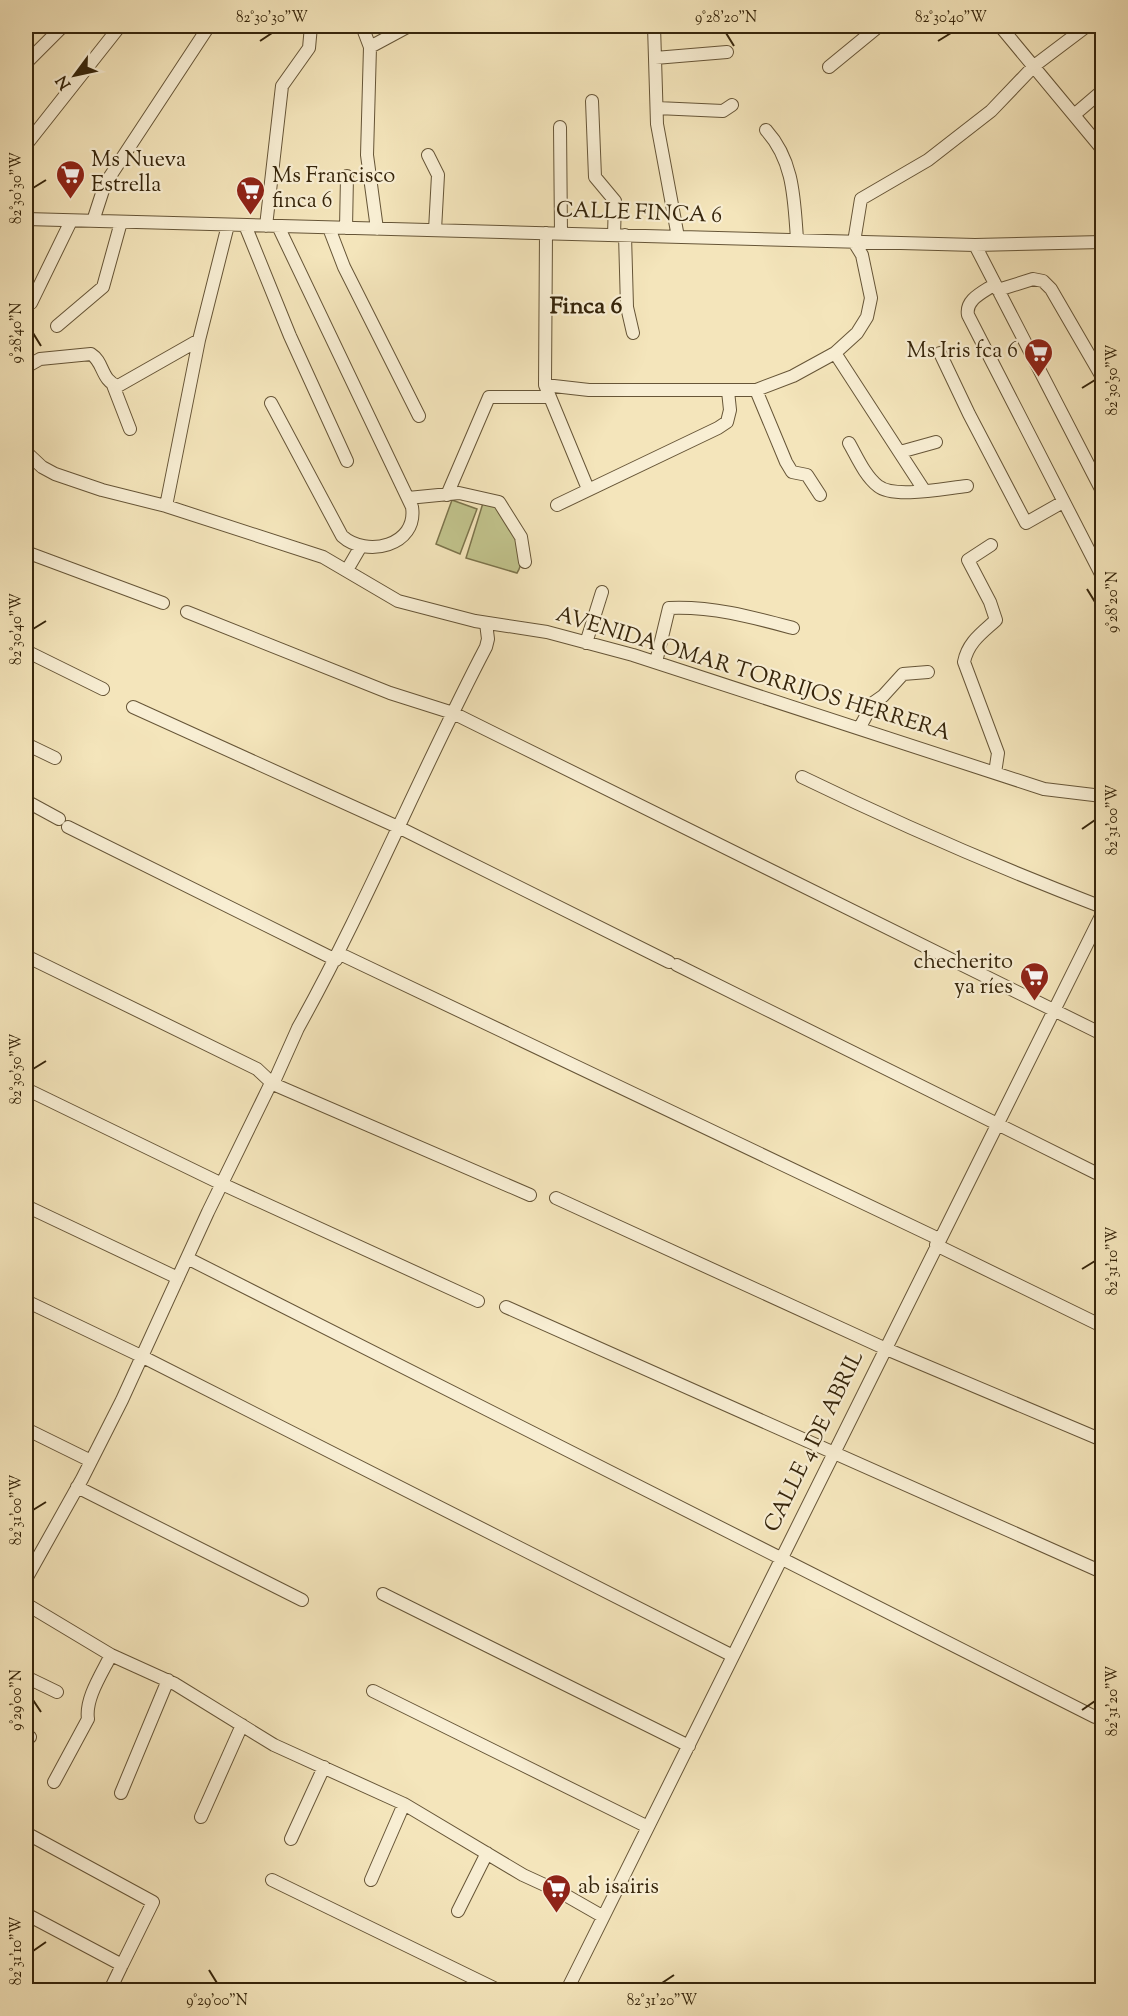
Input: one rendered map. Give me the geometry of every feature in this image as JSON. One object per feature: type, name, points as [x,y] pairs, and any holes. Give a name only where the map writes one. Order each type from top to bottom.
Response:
[{"type":"street","points":[[26,63],[63,26]]},
{"type":"street","points":[[26,145],[120,26]]},
{"type":"street","points":[[93,221],[105,184],[209,26]]},
{"type":"street","points":[[271,403],[335,528],[350,543],[361,546],[385,547],[401,537],[411,523],[413,515],[408,498],[272,226],[282,86],[309,48],[311,26]]},
{"type":"street","points":[[362,26],[370,47],[367,155],[377,229]]},
{"type":"street","points":[[370,47],[409,26]]},
{"type":"street","points":[[654,26],[657,108],[678,237]]},
{"type":"street","points":[[829,67],[879,26]]},
{"type":"street","points":[[1000,26],[1102,149]]},
{"type":"street","points":[[447,495],[489,397],[547,391],[756,390],[793,376],[835,353],[857,333],[867,316],[872,298],[862,255],[854,242],[861,199],[928,160],[991,111],[1035,66],[1087,26]]},
{"type":"street","points":[[655,58],[727,52]]},
{"type":"street","points":[[1074,115],[1102,91]]},
{"type":"street","points":[[592,101],[595,177],[615,201],[627,307],[633,333]]},
{"type":"street","points":[[657,108],[723,111],[732,105]]},
{"type":"street","points":[[560,127],[561,234]]},
{"type":"street","points":[[766,130],[784,153],[790,171],[796,239]]},
{"type":"street","points":[[428,155],[438,175],[435,230]]},
{"type":"street","points":[[346,228],[347,176]]},
{"type":"street","name":"CALLE FINCA 6","points":[[26,219],[975,245],[1100,244]]},
{"type":"street","points":[[31,303],[71,221]]},
{"type":"street","points":[[57,326],[103,287],[121,222]]},
{"type":"street","points":[[166,506],[199,340],[228,225]]},
{"type":"street","points":[[245,225],[290,336],[347,461]]},
{"type":"street","points":[[329,228],[344,267],[419,416]]},
{"type":"street","points":[[546,233],[547,391],[588,489]]},
{"type":"street","points":[[975,245],[1101,483]]},
{"type":"street","points":[[1102,377],[1051,289],[1043,281],[1033,279],[997,287],[972,300],[967,310],[968,315],[1102,576]]},
{"type":"street","points":[[113,385],[123,385],[199,340]]},
{"type":"street","points":[[835,353],[924,490]]},
{"type":"street","points":[[940,353],[1026,523],[1063,502]]},
{"type":"street","points":[[26,367],[39,359],[91,354],[97,358],[105,377],[113,385],[130,429]]},
{"type":"street","points":[[756,390],[792,472],[807,475],[820,495]]},
{"type":"street","points":[[557,505],[727,422],[730,410],[728,391]]},
{"type":"street","points":[[900,452],[936,442]]},
{"type":"street","points":[[849,443],[872,481],[884,490],[899,492],[967,486]]},
{"type":"street","name":"AVENIDA OMAR TORRIJOS HERRERA","points":[[26,454],[55,474],[102,490],[166,506],[323,557],[398,601],[429,611],[486,623],[547,632],[586,642],[860,727],[1044,789],[1102,796]]},
{"type":"street","points":[[408,498],[459,493],[499,502],[521,537],[525,562]]},
{"type":"street","points":[[991,545],[968,560],[990,602],[996,620],[974,640],[966,652],[964,662],[998,753],[995,773]]},
{"type":"street","points":[[347,570],[361,546]]},
{"type":"street","points":[[26,552],[163,603]]},
{"type":"street","points":[[586,642],[602,592]]},
{"type":"street","points":[[656,662],[669,608],[740,614],[793,628]]},
{"type":"street","points":[[187,612],[390,693],[453,713],[1102,1035]]},
{"type":"street","points":[[26,1579],[91,1461],[298,1028],[337,956],[400,828],[486,647],[489,639],[486,623]]},
{"type":"street","points":[[26,651],[103,689]]},
{"type":"street","points":[[860,727],[873,703],[883,696],[903,674],[928,672]]},
{"type":"street","points":[[133,707],[400,828],[1102,1176]]},
{"type":"street","points":[[26,744],[55,758]]},
{"type":"street","points":[[802,777],[895,822],[999,867],[1102,907]]},
{"type":"street","points":[[26,801],[63,823],[937,1242],[1102,1326]]},
{"type":"street","name":"CALLE 4 DE ABRIL","points":[[567,1990],[781,1557],[836,1454],[884,1348],[1102,914]]},
{"type":"street","points":[[26,956],[257,1070],[273,1084],[530,1195]]},
{"type":"street","points":[[26,1089],[222,1184],[478,1301]]},
{"type":"street","points":[[556,1198],[884,1348],[1102,1440]]},
{"type":"street","points":[[26,1206],[178,1278]]},
{"type":"street","points":[[187,1258],[1095,1718]]},
{"type":"street","points":[[26,1301],[141,1356],[733,1656]]},
{"type":"street","points":[[506,1307],[1102,1572]]},
{"type":"street","points":[[26,1430],[91,1461]]},
{"type":"street","points":[[77,1487],[302,1600]]},
{"type":"street","points":[[382,1594],[689,1746]]},
{"type":"street","points":[[26,1604],[111,1655],[168,1680],[298,1758],[324,1767],[404,1804],[602,1916]]},
{"type":"street","points":[[54,1782],[88,1719],[86,1707],[90,1695],[96,1689],[111,1655]]},
{"type":"street","points":[[26,1677],[57,1692]]},
{"type":"street","points":[[121,1793],[168,1680]]},
{"type":"street","points":[[373,1691],[648,1827]]},
{"type":"street","points":[[201,1817],[242,1725]]},
{"type":"street","points":[[291,1839],[324,1767]]},
{"type":"street","points":[[371,1880],[404,1804]]},
{"type":"street","points":[[26,1833],[153,1902],[110,1990]]},
{"type":"street","points":[[458,1911],[487,1852]]},
{"type":"street","points":[[272,1880],[498,1990]]},
{"type":"street","points":[[26,1914],[123,1965]]},
{"type":"green space","points":[[452,500],[477,509],[460,554],[436,544]]},
{"type":"green space","points":[[483,503],[502,510],[512,523],[521,549],[520,566],[517,573],[466,558]]},
{"type":"place","name":"Ms Nueva Estrella","points":[[70,200]]},
{"type":"place","name":"Ms Francisco finca 6","points":[[251,216]]},
{"type":"place","name":"Ms Iris fca 6","points":[[1039,378]]},
{"type":"place","name":"checherito ya ríes","points":[[1034,1002]]},
{"type":"place","name":"ab isairis","points":[[557,1914]]},
{"type":"district","name":"Finca 6","points":[[586,307]]}]
